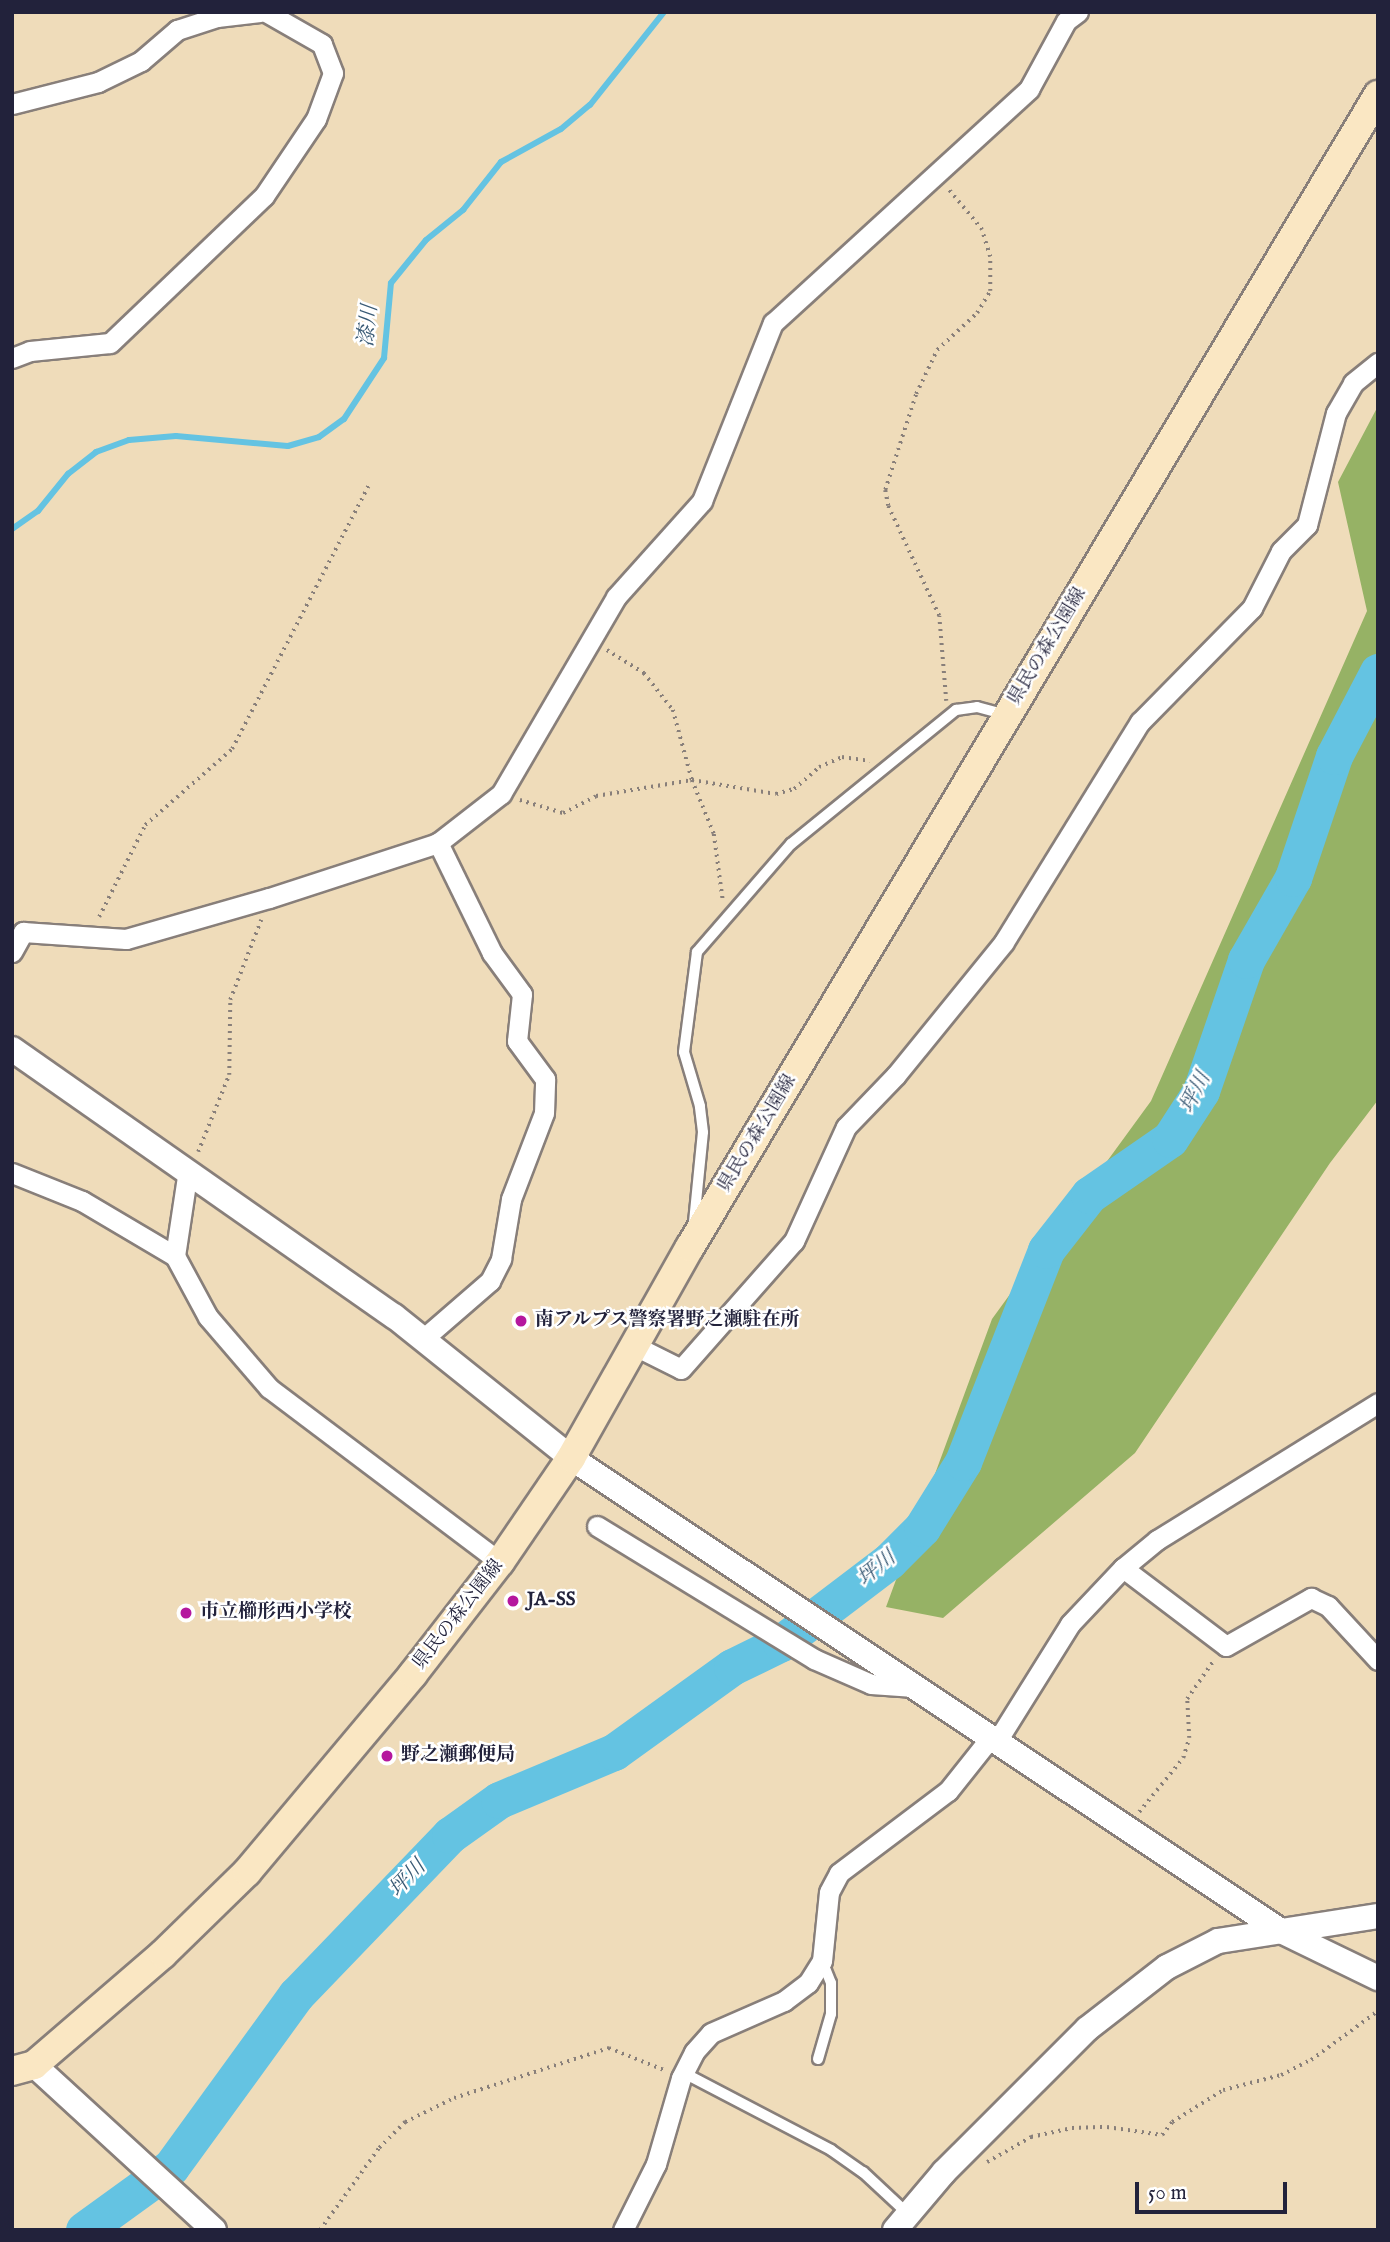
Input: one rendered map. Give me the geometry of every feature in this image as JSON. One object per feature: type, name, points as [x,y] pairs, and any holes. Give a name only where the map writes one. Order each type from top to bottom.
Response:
[{"type":"main road","name":"県民の森公園線","points":[[23,2068],[163,1954],[247,1872],[396,1696],[500,1562],[571,1458],[690,1247],[1378,95]]},
{"type":"street","points":[[12,104],[98,82],[142,61],[177,30],[217,18],[260,12]]},
{"type":"street","points":[[12,358],[30,351],[110,343],[264,196],[316,119],[333,73],[322,44],[266,12]]},
{"type":"street","points":[[12,953],[23,932],[126,939],[269,898],[438,843],[501,794],[616,597],[702,501],[772,323],[935,172],[1030,89],[1066,21],[1078,12]]},
{"type":"street","points":[[635,1346],[681,1369],[794,1241],[846,1128],[896,1075],[1004,942],[1140,722],[1252,608],[1280,551],[1307,526],[1336,413],[1353,383],[1378,363]]},
{"type":"street","points":[[423,1339],[490,1281],[501,1259],[511,1199],[544,1113],[545,1079],[517,1041],[522,994],[492,953],[438,843]]},
{"type":"street","points":[[12,1049],[188,1170],[423,1339],[571,1458],[1281,1931],[1378,1978]]},
{"type":"street","points":[[175,1256],[188,1170]]},
{"type":"street","points":[[12,1173],[82,1201],[175,1256],[208,1317],[269,1388],[500,1562]]},
{"type":"street","points":[[623,2230],[656,2164],[683,2075],[711,2033],[784,2001],[808,1983],[822,1961],[829,1892],[839,1873],[948,1791],[994,1739],[1070,1624],[1124,1568],[1157,1540],[1378,1403]]},
{"type":"street","points":[[597,1526],[814,1659],[871,1684],[915,1687]]},
{"type":"street","points":[[1124,1568],[1226,1646],[1311,1598],[1328,1606],[1377,1659]]},
{"type":"street","points":[[901,2222],[944,2172],[1087,2029],[1130,1994],[1218,1941],[1378,1916]]},
{"type":"street","points":[[23,2068],[213,2229]]},
{"type":"lane","points":[[690,1247],[703,1132],[700,1106],[684,1052],[697,952],[791,844],[947,717],[977,707],[1007,715]]},
{"type":"lane","points":[[818,2059],[831,2014],[831,1983],[822,1961]]},
{"type":"lane","points":[[683,2075],[831,2150],[863,2172],[901,2222]]},
{"type":"path","points":[[935,172],[982,230],[990,257],[990,291],[976,313],[937,350],[916,394],[885,490],[888,506],[939,616],[947,717]]},
{"type":"path","points":[[94,937],[102,908],[145,825],[232,749],[369,485]]},
{"type":"path","points":[[591,640],[656,685],[673,710],[692,780],[714,834],[726,917]]},
{"type":"path","points":[[501,794],[563,813],[596,796],[692,780],[776,794],[794,789],[819,766],[842,757],[889,763]]},
{"type":"path","points":[[188,1170],[211,1127],[229,1075],[230,1000],[269,898]]},
{"type":"path","points":[[1126,1828],[1183,1758],[1189,1738],[1187,1699],[1226,1646]]},
{"type":"path","points":[[944,2172],[964,2175],[1031,2137],[1072,2128],[1107,2127],[1162,2135],[1172,2122],[1223,2090],[1281,2075],[1311,2060],[1378,2011]]},
{"type":"path","points":[[320,2230],[379,2148],[405,2122],[454,2098],[609,2048],[683,2075]]},
{"type":"green space","points":[[1378,406],[1378,1100],[1330,1163],[1135,1453],[943,1618],[886,1607],[992,1319],[1151,1101],[1367,611],[1338,482]]},
{"type":"waterway","name":"漆川","points":[[12,529],[38,511],[68,474],[96,452],[129,440],[176,436],[288,446],[319,437],[344,419],[384,358],[391,283],[426,240],[463,210],[501,162],[561,129],[590,105],[664,12]]},
{"type":"waterway","name":"坪川","points":[[84,2230],[171,2167],[296,1995],[450,1835],[499,1800],[614,1752],[732,1667],[781,1643],[889,1561],[922,1528],[963,1462],[1046,1250],[1089,1195],[1170,1139],[1201,1091],[1246,960],[1293,878],[1334,756],[1378,672]]},
{"type":"place","name":"南アルプス警察署野之瀬駐在所","points":[[521,1321]]},
{"type":"place","name":"JA-SS","points":[[513,1601]]},
{"type":"place","name":"市立櫛形西小学校","points":[[186,1613]]},
{"type":"place","name":"野之瀬郵便局","points":[[387,1756]]}]
